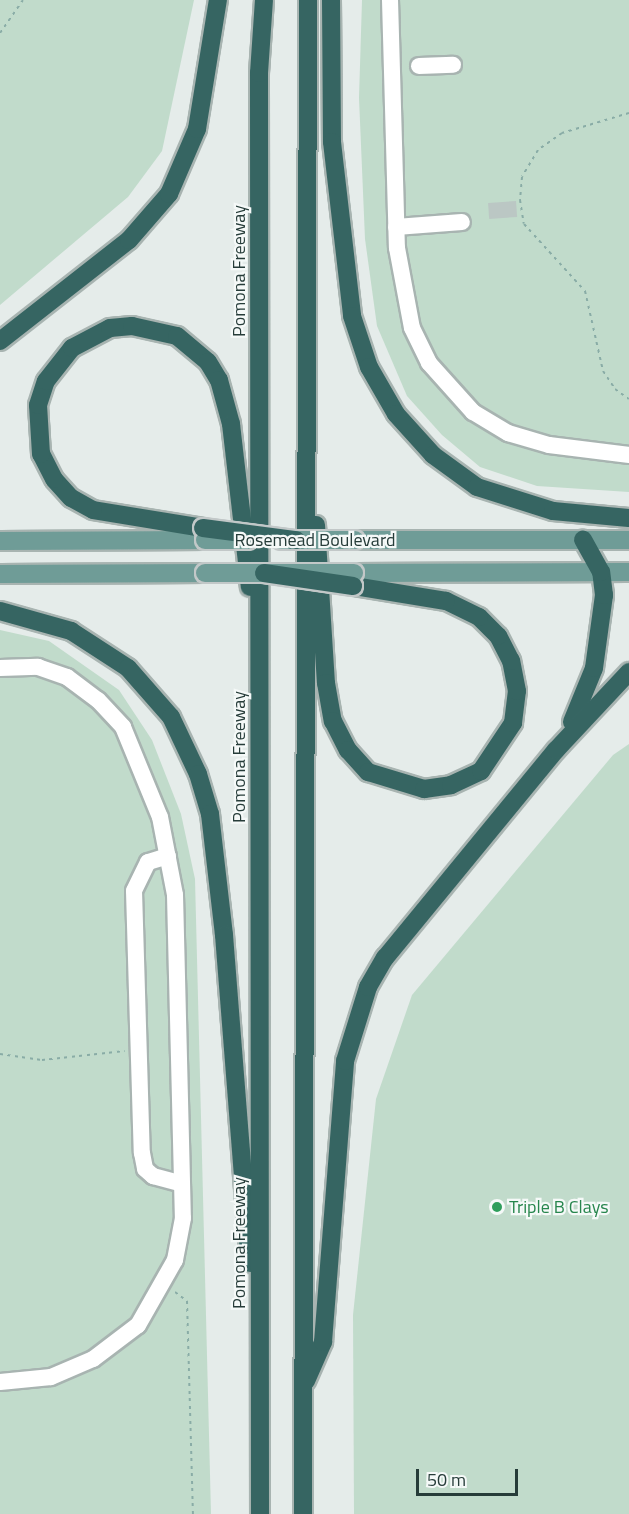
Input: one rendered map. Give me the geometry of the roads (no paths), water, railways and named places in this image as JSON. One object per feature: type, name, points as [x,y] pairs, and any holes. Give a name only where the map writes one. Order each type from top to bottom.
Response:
[{"type":"highway","points":[[0,341],[129,240],[169,194],[196,129],[218,0]]},
{"type":"highway","name":"Pomona Freeway","points":[[261,1514],[260,73],[264,0]]},
{"type":"highway","points":[[303,1514],[308,0]]},
{"type":"highway","points":[[331,0],[332,142],[352,316],[369,367],[390,405],[433,455],[477,487],[552,511],[629,518]]},
{"type":"highway","points":[[260,663],[231,424],[219,380],[193,347],[158,329],[132,326],[89,337],[58,361],[38,405],[41,454],[54,479],[71,498],[93,510],[204,534],[296,540]]},
{"type":"highway","points":[[264,573],[354,579],[446,601],[479,617],[498,636],[511,661],[517,691],[513,723],[481,771],[451,785],[424,789],[395,784],[368,772],[348,750],[333,721],[326,683],[305,365]]},
{"type":"highway","points":[[556,750],[583,704],[594,669],[603,595],[601,572],[583,540]]},
{"type":"highway","points":[[0,611],[71,631],[128,668],[171,717],[198,774],[210,814],[224,935],[260,1394]]},
{"type":"highway","points":[[303,1388],[323,1342],[344,1067],[369,987],[385,958],[556,750],[629,672]]},
{"type":"main road","points":[[0,542],[204,534]]},
{"type":"main road","name":"Rosemead Boulevard","points":[[296,540],[629,540]]},
{"type":"main road","name":"Rosemead Boulevard","points":[[354,579],[629,572]]},
{"type":"main road","name":"Rosemead Boulevard","points":[[0,574],[264,573]]},
{"type":"lane","points":[[390,0],[396,227],[403,294],[412,328],[429,363],[448,388],[473,412],[508,433],[549,445],[629,455]]},
{"type":"lane","points":[[419,66],[453,65]]},
{"type":"lane","points":[[396,227],[462,222]]},
{"type":"lane","points":[[0,668],[38,667],[67,677],[123,727],[160,817],[175,895],[183,1218],[176,1260],[138,1325],[93,1359],[51,1377],[0,1382]]},
{"type":"lane","points":[[168,856],[148,862],[134,891],[139,1049],[145,1169],[182,1184]]},
{"type":"place","name":"Triple B Clays","points":[[497,1207]]}]
